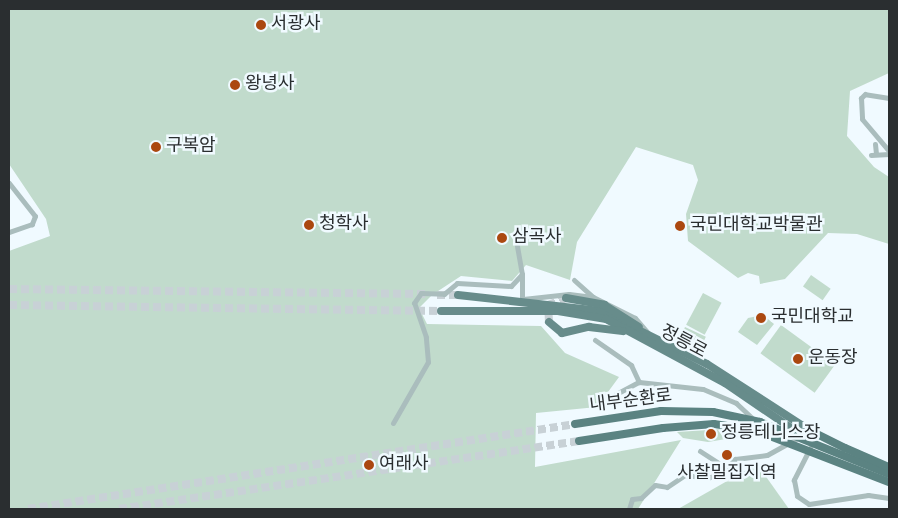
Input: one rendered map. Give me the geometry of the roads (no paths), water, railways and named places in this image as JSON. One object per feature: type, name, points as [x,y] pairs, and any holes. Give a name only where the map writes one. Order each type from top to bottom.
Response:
[{"type":"highway","name":"내부순환로","points":[[576,424],[661,411],[745,418],[889,478]]},
{"type":"highway","name":"내부순환로","points":[[579,441],[664,428],[714,424],[754,430],[889,478]]},
{"type":"highway","points":[[807,429],[845,448],[889,466]]},
{"type":"highway","points":[[866,468],[889,478]]},
{"type":"main road","name":"정릉로","points":[[458,295],[588,307],[646,332],[691,356],[807,429],[863,458],[889,466]]},
{"type":"main road","points":[[566,298],[604,305],[646,332]]},
{"type":"main road","name":"정릉로","points":[[441,312],[576,312],[633,333],[725,383],[813,443],[866,468]]},
{"type":"main road","points":[[549,322],[562,333],[589,327],[633,333]]},
{"type":"main road","points":[[655,345],[687,358],[691,356]]},
{"type":"main road","name":"정릉로","points":[[807,429],[889,466]]},
{"type":"street","points":[[889,98],[866,94],[861,98],[862,120],[889,153],[889,160]]},
{"type":"street","points":[[875,144],[874,154],[889,153]]},
{"type":"street","points":[[9,183],[35,216],[32,224],[10,230]]},
{"type":"street","points":[[517,246],[522,274],[522,299]]},
{"type":"street","points":[[393,424],[428,362],[416,298],[421,293],[444,294],[457,283],[512,286],[522,274]]},
{"type":"street","name":"정릉로","points":[[574,280],[593,298]]},
{"type":"street","name":"정릉로","points":[[485,298],[522,299],[569,294],[593,298],[635,318],[646,332]]},
{"type":"street","points":[[595,340],[631,365],[639,382]]},
{"type":"street","points":[[616,394],[639,382],[718,394],[736,403],[761,426],[813,443],[794,476],[799,497],[815,505],[868,495],[889,498]]},
{"type":"street","points":[[629,509],[632,499],[641,498],[655,485],[667,487],[684,475],[708,478],[726,468],[735,459],[767,455],[796,439]]},
{"type":"street","points":[[700,451],[726,468]]},
{"type":"tunnel","points":[[9,289],[426,294]]},
{"type":"tunnel","points":[[437,295],[458,295]]},
{"type":"tunnel","points":[[549,322],[548,305],[566,298]]},
{"type":"tunnel","points":[[9,305],[441,311]]},
{"type":"tunnel","points":[[28,509],[575,424]]},
{"type":"tunnel","points":[[119,509],[579,441]]},
{"type":"place","name":"서광사","points":[[261,25]]},
{"type":"place","name":"왕녕사","points":[[235,85]]},
{"type":"place","name":"구복암","points":[[156,147]]},
{"type":"place","name":"청학사","points":[[309,225]]},
{"type":"place","name":"국민대학교박물관","points":[[680,226]]},
{"type":"place","name":"삼곡사","points":[[502,238]]},
{"type":"place","name":"국민대학교","points":[[761,318]]},
{"type":"place","name":"운동장","points":[[798,359]]},
{"type":"place","name":"정릉테니스장","points":[[711,434]]},
{"type":"place","name":"사찰밀집지역","points":[[727,455]]},
{"type":"place","name":"여래사","points":[[369,465]]}]
